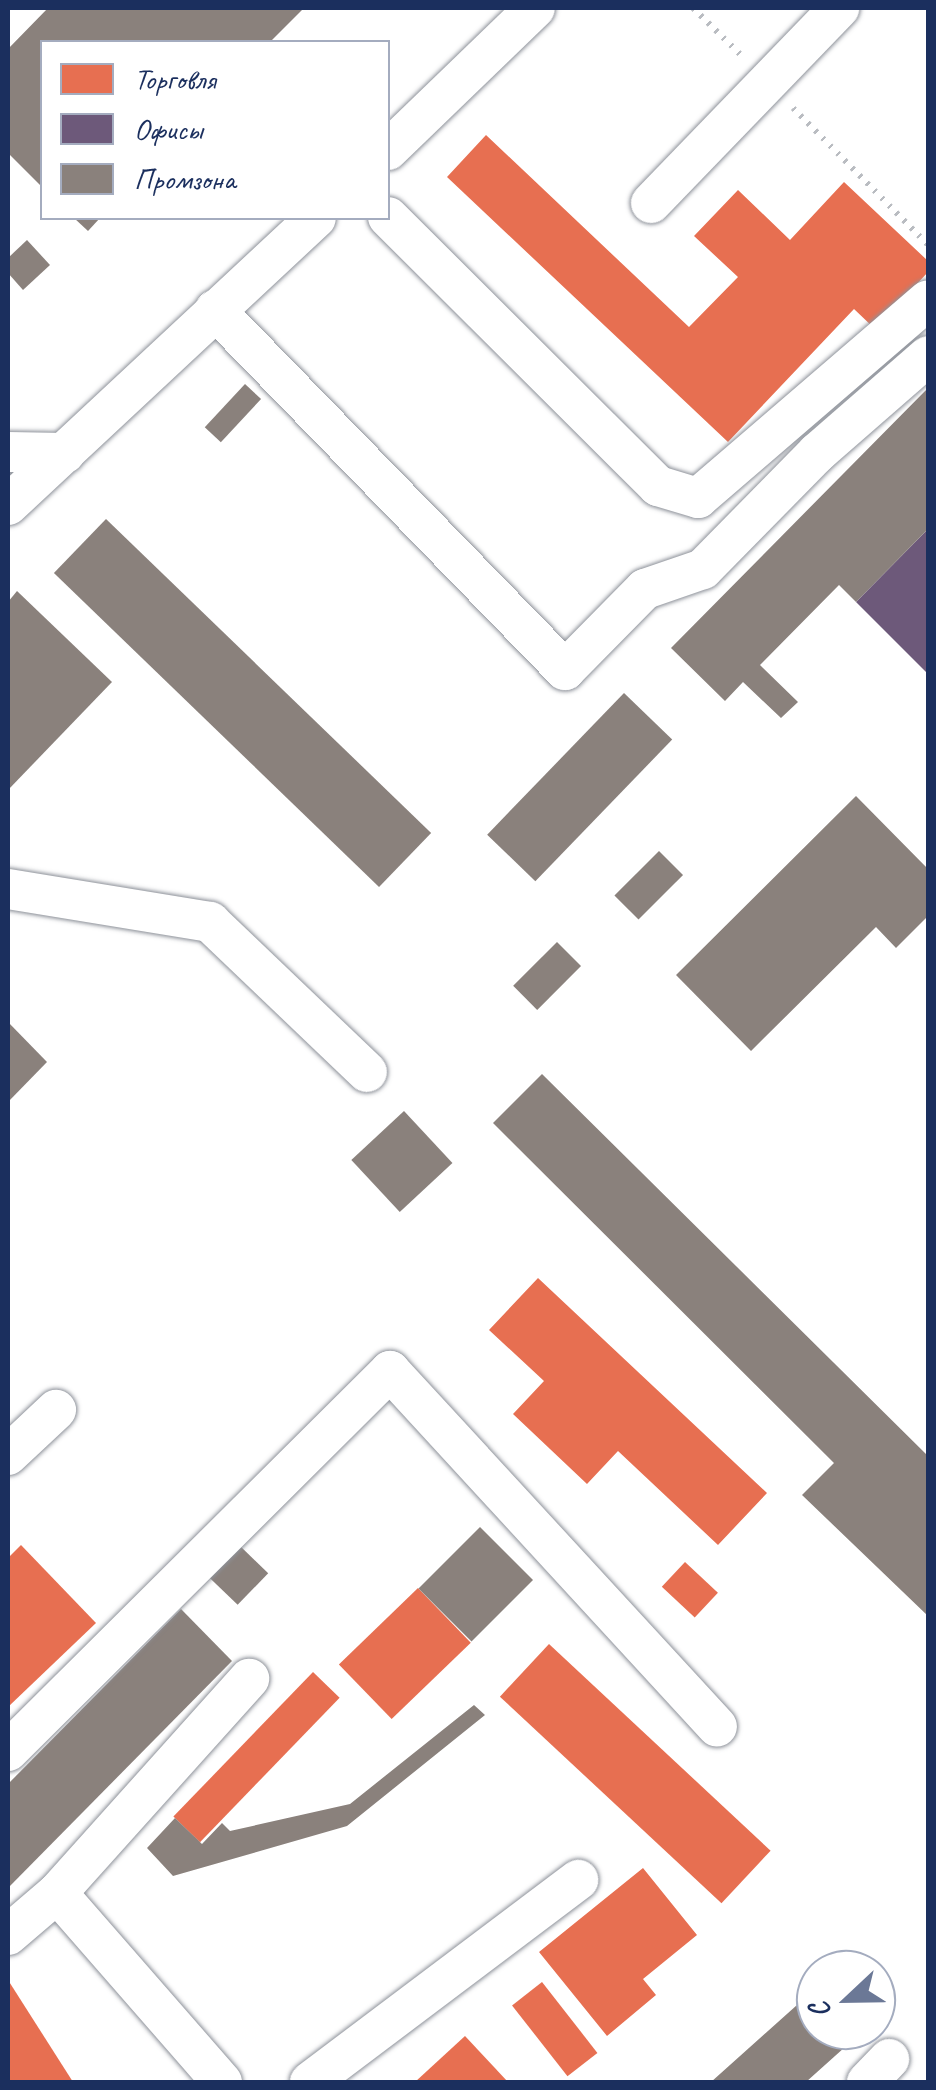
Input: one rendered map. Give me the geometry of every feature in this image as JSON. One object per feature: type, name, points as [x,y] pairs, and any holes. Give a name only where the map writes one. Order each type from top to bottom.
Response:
[{"type":"lane","points":[[390,148],[535,8]]},
{"type":"lane","points":[[651,203],[840,8]]},
{"type":"lane","points":[[390,219],[658,486],[698,498],[928,300]]},
{"type":"lane","points":[[8,506],[314,220]]},
{"type":"lane","points":[[215,310],[565,670],[645,589],[703,570],[817,453],[928,356]]},
{"type":"lane","points":[[8,452],[65,453]]},
{"type":"lane","points":[[8,889],[210,922],[367,1072]]},
{"type":"lane","points":[[8,1750],[390,1370],[717,1727]]},
{"type":"lane","points":[[8,1455],[56,1410]]},
{"type":"lane","points":[[8,1935],[57,1893],[249,1679]]},
{"type":"lane","points":[[310,2082],[578,1880]]},
{"type":"lane","points":[[57,1893],[222,2082]]},
{"type":"path","points":[[694,8],[928,245]]},
{"type":"building: Торговля","points":[[486,135],[689,327],[738,277],[694,236],[738,190],[790,240],[844,182],[928,261],[928,272],[875,329],[854,309],[728,442],[447,177]]},
{"type":"building: Торговля","points":[[538,1278],[767,1493],[718,1545],[618,1451],[587,1484],[513,1414],[544,1381],[489,1330]]},
{"type":"building: Торговля","points":[[21,1545],[96,1623],[8,1707],[8,1558]]},
{"type":"building: Торговля","points":[[685,1562],[718,1593],[695,1618],[662,1587]]},
{"type":"building: Торговля","points":[[418,1588],[471,1643],[392,1719],[339,1664]]},
{"type":"building: Торговля","points":[[549,1644],[771,1851],[721,1903],[500,1697]]},
{"type":"building: Торговля","points":[[313,1672],[340,1698],[200,1842],[173,1817]]},
{"type":"building: Торговля","points":[[643,1868],[697,1935],[643,1979],[656,1995],[607,2036],[539,1952]]},
{"type":"building: Торговля","points":[[8,1980],[73,2082],[8,2082]]},
{"type":"building: Торговля","points":[[542,1982],[597,2053],[567,2076],[512,2005]]},
{"type":"building: Торговля","points":[[465,2036],[508,2082],[415,2082]]},
{"type":"building: Офисы","points":[[928,529],[928,674],[856,602]]},
{"type":"building: Промзона","points":[[48,8],[304,8],[272,40],[40,40],[40,185],[8,153],[8,49]]},
{"type":"building: Промзона","points":[[76,220],[98,220],[88,231]]},
{"type":"building: Промзона","points":[[27,240],[50,265],[23,290],[8,273],[8,258]]},
{"type":"building: Промзона","points":[[245,384],[261,399],[221,442],[205,427]]},
{"type":"building: Промзона","points":[[928,388],[928,529],[856,602],[839,585],[760,665],[798,702],[781,718],[743,682],[725,701],[671,648]]},
{"type":"building: Промзона","points":[[106,519],[431,833],[379,887],[54,573]]},
{"type":"building: Промзона","points":[[17,591],[112,682],[8,790],[8,602]]},
{"type":"building: Промзона","points":[[624,693],[672,740],[535,881],[487,835]]},
{"type":"building: Промзона","points":[[856,796],[928,869],[928,916],[896,948],[876,927],[751,1051],[676,975]]},
{"type":"building: Промзона","points":[[659,851],[683,875],[638,920],[614,896]]},
{"type":"building: Промзона","points":[[557,942],[581,966],[537,1010],[513,986]]},
{"type":"building: Промзона","points":[[8,1022],[47,1062],[8,1102]]},
{"type":"building: Промзона","points":[[542,1074],[928,1456],[928,1616],[802,1495],[834,1463],[493,1123]]},
{"type":"building: Промзона","points":[[404,1111],[452,1163],[400,1212],[351,1160]]},
{"type":"building: Промзона","points":[[480,1527],[533,1580],[472,1642],[418,1589]]},
{"type":"building: Промзона","points":[[238,1544],[268,1573],[238,1605],[207,1576]]},
{"type":"building: Промзона","points":[[181,1609],[232,1661],[8,1888],[8,1784]]},
{"type":"building: Промзона","points":[[474,1705],[485,1715],[347,1826],[173,1876],[147,1848],[175,1818],[202,1844],[222,1823],[230,1831],[350,1804]]},
{"type":"building: Промзона","points":[[796,2006],[796,2050],[842,2050],[806,2082],[711,2082]]}]
